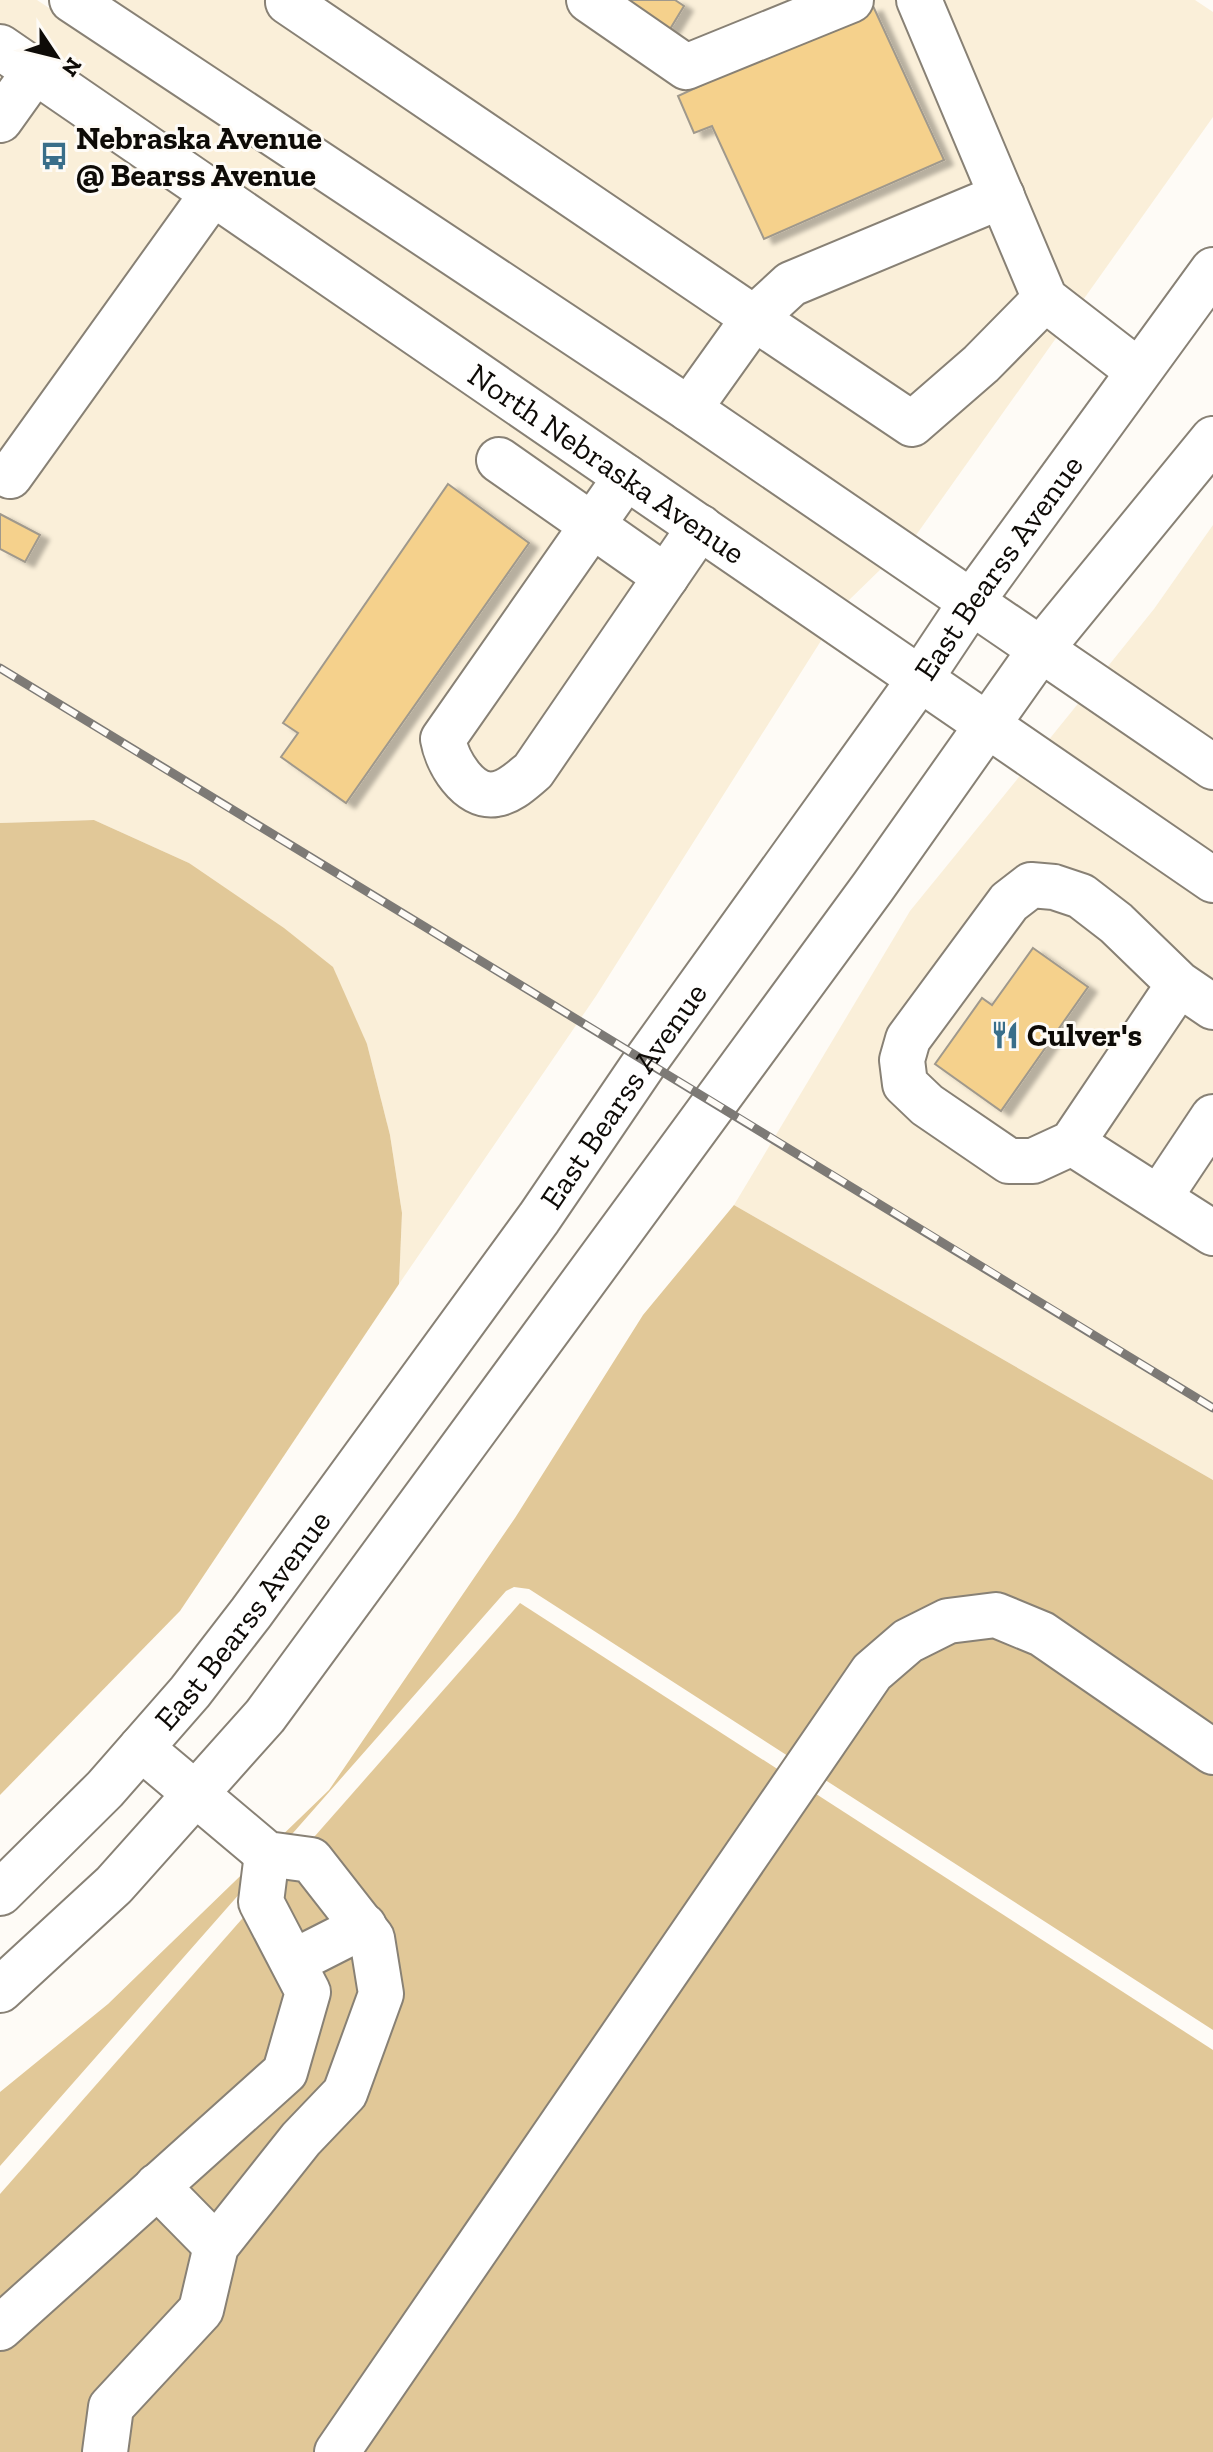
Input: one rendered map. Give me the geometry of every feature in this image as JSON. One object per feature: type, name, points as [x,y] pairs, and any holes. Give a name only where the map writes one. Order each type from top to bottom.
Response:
[{"type":"main road","points":[[72,0],[689,409],[1213,767]]},
{"type":"main road","points":[[289,0],[912,424],[981,364],[1045,299]]},
{"type":"main road","points":[[589,0],[686,67],[851,0]]},
{"type":"main road","points":[[919,0],[1045,299],[1138,371]]},
{"type":"main road","name":"North Nebraska Avenue","points":[[0,47],[1213,880]]},
{"type":"main road","points":[[0,120],[35,71]]},
{"type":"main road","points":[[10,476],[213,193]]},
{"type":"main road","points":[[689,409],[754,318],[791,284],[1002,196]]},
{"type":"main road","name":"East Bearss Avenue","points":[[0,1893],[105,1789],[190,1692],[325,1513],[539,1218],[645,1062],[920,679],[972,601],[1213,270]]},
{"type":"main road","points":[[0,1990],[114,1885],[265,1716],[873,887],[1041,649],[1213,439]]},
{"type":"main road","points":[[499,460],[666,577]]},
{"type":"main road","points":[[626,477],[443,739],[446,755],[456,774],[481,792],[494,795],[512,788],[533,771],[700,527]]},
{"type":"main road","points":[[1031,885],[1054,887],[1081,896],[1116,923],[1196,996],[1072,1143],[1033,1161],[1009,1161],[927,1105],[905,1084],[902,1060],[908,1039],[1009,902],[1031,885]]},
{"type":"main road","points":[[1159,1198],[1213,1117]]},
{"type":"main road","points":[[1072,1143],[1213,1233]]},
{"type":"main road","points":[[337,2452],[872,1672],[908,1641],[948,1621],[996,1615],[1042,1634],[1213,1752]]},
{"type":"main road","points":[[105,2452],[111,2407],[201,2310],[216,2246],[301,2139],[345,2093],[381,1994],[376,1949],[364,1926],[311,1860],[267,1854],[141,1748]]},
{"type":"main road","points":[[0,2328],[285,2072],[308,1992],[261,1902],[267,1854]]},
{"type":"main road","points":[[293,1962],[364,1926]]},
{"type":"main road","points":[[261,2093],[301,2139]]},
{"type":"main road","points":[[157,2186],[216,2246]]},
{"type":"shaded area","points":[[0,0],[37,0],[885,565],[845,604],[0,24]]},
{"type":"shaded area","points":[[107,0],[1195,0],[1213,12],[1213,117],[914,538]]},
{"type":"shaded area","points":[[0,71],[824,636],[596,996],[399,1284],[402,1213],[390,1135],[367,1044],[189,863],[94,820],[0,823]]},
{"type":"shaded area","points":[[1213,525],[1213,744],[1105,670],[1154,609]]},
{"type":"shaded area","points":[[1081,700],[1213,791],[1213,856],[1047,742]]},
{"type":"shaded area","points":[[1023,772],[1213,903],[1213,1480],[734,1205],[910,911]]},
{"type":"shaded area","points":[[94,820],[189,863],[284,928],[333,967],[367,1044],[390,1135],[402,1213],[399,1284],[180,1611],[0,1795],[0,823]]},
{"type":"shaded area","points":[[734,1205],[1213,1480],[1213,2030],[529,1589],[514,1587],[506,1591],[0,2166],[0,2092],[108,2004],[329,1790],[515,1518],[643,1315]]},
{"type":"shaded area","points":[[520,1603],[1213,2050],[1213,2452],[0,2452],[0,2194]]},
{"type":"building","points":[[620,0],[675,0],[684,6],[667,34]]},
{"type":"building","points":[[873,6],[944,160],[764,239],[712,126],[694,133],[678,96]]},
{"type":"building","points":[[448,484],[529,543],[346,803],[281,757],[298,733],[283,723]]},
{"type":"building","points":[[0,514],[40,535],[25,562],[0,549]]},
{"type":"building","name":"Culver's","points":[[1033,948],[1088,987],[1001,1111],[935,1064],[982,998],[992,1005]]},
{"type":"railway","points":[[0,668],[1213,1408]]},
{"type":"place","name":"Nebraska Avenue @ Bearss Avenue","points":[[54,156]]},
{"type":"place","name":"Culver's","points":[[1005,1035]]}]
